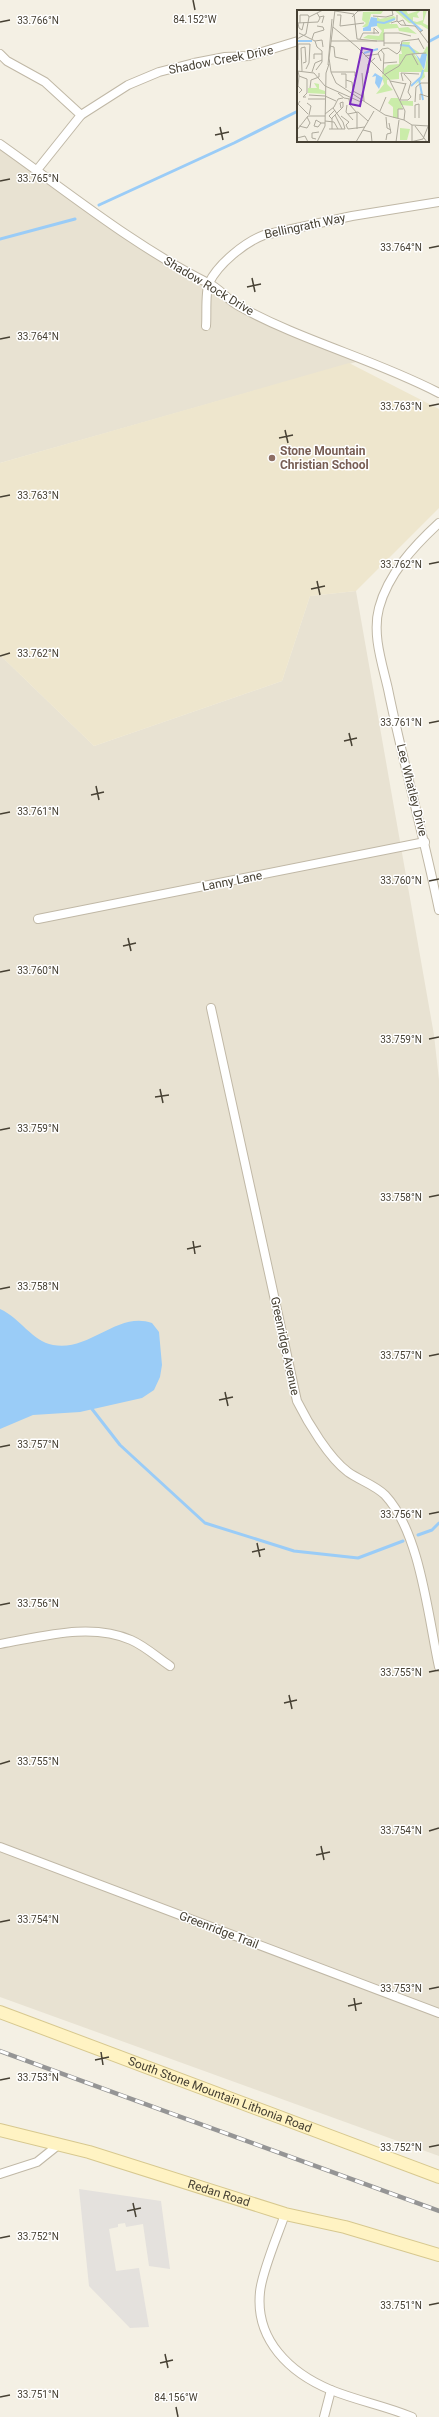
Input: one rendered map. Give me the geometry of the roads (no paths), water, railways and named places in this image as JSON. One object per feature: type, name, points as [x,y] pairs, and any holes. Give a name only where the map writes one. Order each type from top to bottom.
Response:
[{"type":"main road","name":"South Stone Mountain Lithonia Road","points":[[0,2012],[439,2177]]},
{"type":"main road","name":"Redan Road","points":[[0,2130],[58,2146],[103,2156],[285,2214],[345,2227],[439,2255]]},
{"type":"street","name":"Shadow Creek Drive","points":[[37,170],[81,115],[128,85],[159,72],[226,57],[249,56],[297,40]]},
{"type":"street","points":[[0,54],[7,61],[45,82],[81,115]]},
{"type":"street","name":"Shadow Rock Drive","points":[[0,144],[170,264],[209,283],[236,304],[265,319],[415,380],[439,393]]},
{"type":"street","name":"Bellingrath Way","points":[[209,283],[239,248],[264,235],[352,216],[439,202]]},
{"type":"street","points":[[206,326],[209,283]]},
{"type":"street","name":"Lee Whatley Drive","points":[[439,523],[393,575],[379,609],[376,631],[394,718],[425,842],[439,910]]},
{"type":"street","name":"Lanny Lane","points":[[38,919],[425,842]]},
{"type":"street","name":"Greenridge Avenue","points":[[212,1008],[297,1401],[314,1433],[344,1467],[384,1494],[405,1527],[415,1548],[439,1666]]},
{"type":"street","points":[[0,1644],[64,1632],[102,1633],[131,1640],[170,1666]]},
{"type":"street","name":"Greenridge Trail","points":[[0,1847],[439,2013]]},
{"type":"street","points":[[0,2174],[37,2162],[58,2146]]},
{"type":"street","points":[[285,2214],[260,2291],[261,2318],[265,2332],[279,2356],[301,2373],[331,2390],[390,2407],[412,2417]]},
{"type":"street","points":[[324,2417],[331,2390]]},
{"type":"water","points":[[0,1309],[14,1318],[39,1339],[53,1345],[66,1346],[79,1343],[127,1322],[139,1321],[152,1323],[159,1332],[162,1365],[160,1377],[154,1390],[142,1398],[80,1412],[33,1415],[0,1429]]},
{"type":"waterway","points":[[429,41],[439,36]]},
{"type":"waterway","points":[[99,205],[234,143],[297,112]]},
{"type":"waterway","points":[[0,239],[75,219]]},
{"type":"waterway","points":[[92,1409],[120,1445],[205,1523],[294,1551],[358,1558],[403,1541]]},
{"type":"waterway","points":[[418,1535],[432,1530],[439,1523]]},
{"type":"railway","points":[[0,2051],[439,2211]]},
{"type":"place","name":"Stone Mountain Christian School","points":[[272,458]]}]
